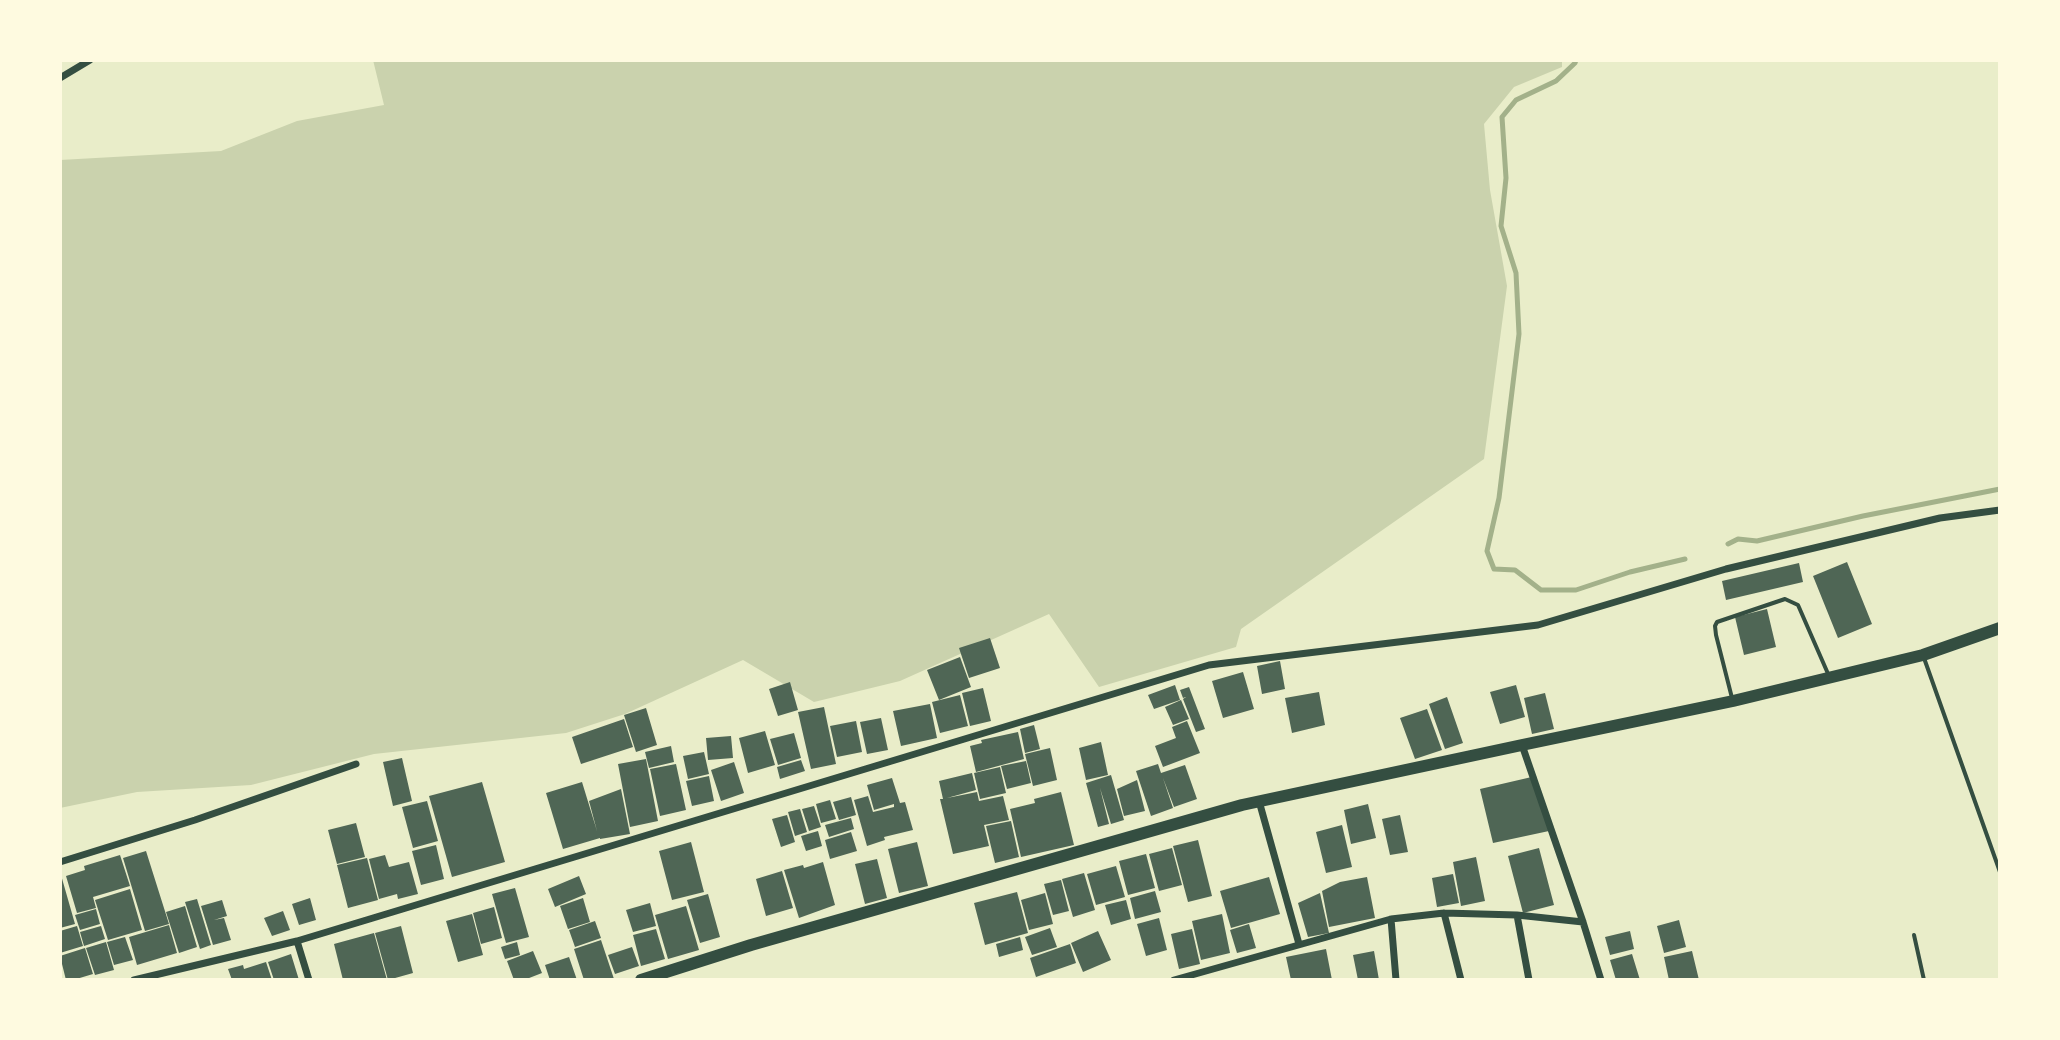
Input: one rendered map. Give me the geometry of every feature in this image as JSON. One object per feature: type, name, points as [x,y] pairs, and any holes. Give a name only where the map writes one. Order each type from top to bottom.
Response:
[{"type":"main road","points":[[641,980],[751,945],[1259,801],[1733,701],[1923,655],[2000,628]]},
{"type":"street","points":[[60,78],[90,60]]},
{"type":"street","points":[[134,980],[297,941],[1209,665],[1538,625],[1726,569],[1940,518],[2000,510]]},
{"type":"street","points":[[1522,745],[1601,980]]},
{"type":"street","points":[[60,862],[195,820],[356,764]]},
{"type":"street","points":[[1259,801],[1299,944]]},
{"type":"street","points":[[1173,980],[1391,919],[1444,913],[1517,915],[1583,922]]},
{"type":"street","points":[[1444,913],[1461,980]]},
{"type":"street","points":[[1517,915],[1529,980]]},
{"type":"street","points":[[1391,919],[1396,980]]},
{"type":"street","points":[[297,941],[309,980]]},
{"type":"lane","points":[[1733,701],[1716,635],[1717,622],[1785,599],[1798,605],[1830,678]]},
{"type":"lane","points":[[1923,655],[2000,872]]},
{"type":"lane","points":[[1914,935],[1924,980]]},
{"type":"green space","points":[[373,60],[1562,60],[1562,67],[1514,87],[1484,124],[1490,190],[1507,286],[1484,459],[1241,629],[1236,647],[1099,687],[1049,614],[900,681],[814,702],[743,660],[625,714],[566,733],[374,754],[251,785],[137,792],[60,808],[60,160],[221,151],[297,121],[384,105]]},
{"type":"building","points":[[1847,562],[1872,624],[1838,638],[1813,576]]},
{"type":"building","points":[[1799,563],[1803,582],[1726,600],[1722,581]]},
{"type":"building","points":[[1767,609],[1776,647],[1744,655],[1735,617]]},
{"type":"building","points":[[990,638],[1000,668],[969,678],[959,648]]},
{"type":"building","points":[[960,657],[971,687],[939,700],[927,670]]},
{"type":"building","points":[[1280,661],[1285,689],[1262,694],[1257,666]]},
{"type":"building","points":[[1243,672],[1254,709],[1223,718],[1212,681]]},
{"type":"building","points":[[790,682],[798,710],[778,716],[769,689]]},
{"type":"building","points":[[1175,685],[1180,700],[1154,709],[1148,695]]},
{"type":"building","points":[[1516,685],[1525,717],[1500,724],[1490,692]]},
{"type":"building","points":[[1189,687],[1205,729],[1196,732],[1183,699],[1186,697],[1183,698],[1180,690]]},
{"type":"building","points":[[983,688],[991,721],[970,726],[962,693]]},
{"type":"building","points":[[1319,692],[1325,725],[1292,733],[1285,698]]},
{"type":"building","points":[[1545,693],[1554,729],[1532,734],[1524,698]]},
{"type":"building","points":[[960,695],[968,726],[940,733],[932,702]]},
{"type":"building","points":[[1447,697],[1463,743],[1445,749],[1429,704]]},
{"type":"building","points":[[1181,700],[1189,719],[1173,725],[1165,707]]},
{"type":"building","points":[[930,704],[937,738],[901,746],[893,711]]},
{"type":"building","points":[[824,707],[836,764],[811,769],[798,712]]},
{"type":"building","points":[[646,708],[657,745],[636,752],[624,715]]},
{"type":"building","points":[[1427,709],[1442,750],[1415,759],[1400,718]]},
{"type":"building","points":[[881,718],[888,750],[867,754],[860,722]]},
{"type":"building","points":[[624,719],[633,747],[581,764],[572,737]]},
{"type":"building","points":[[856,721],[862,752],[837,757],[830,726]]},
{"type":"building","points":[[1187,721],[1200,753],[1163,767],[1155,746],[1176,738],[1172,727]]},
{"type":"building","points":[[1034,725],[1040,749],[1025,753],[1020,729]]},
{"type":"building","points":[[765,731],[775,765],[748,773],[739,738]]},
{"type":"building","points":[[1018,732],[1024,759],[976,772],[970,746],[982,743],[981,740]]},
{"type":"building","points":[[794,733],[801,758],[778,765],[770,739]]},
{"type":"building","points":[[731,736],[733,758],[708,760],[706,738]]},
{"type":"building","points":[[1101,742],[1108,775],[1086,780],[1079,748]]},
{"type":"building","points":[[671,746],[674,762],[649,768],[645,752]]},
{"type":"building","points":[[1050,748],[1057,780],[1033,786],[1025,754]]},
{"type":"building","points":[[704,752],[709,774],[688,779],[683,756]]},
{"type":"building","points":[[402,758],[412,801],[393,806],[383,762]]},
{"type":"building","points":[[646,759],[658,821],[630,827],[618,764]]},
{"type":"building","points":[[801,760],[805,771],[780,779],[777,767]]},
{"type":"building","points":[[1026,761],[1031,783],[1007,789],[1001,766]]},
{"type":"building","points":[[734,762],[744,793],[721,801],[711,770]]},
{"type":"building","points":[[676,764],[686,810],[660,816],[650,769]]},
{"type":"building","points":[[1158,764],[1161,773],[1185,765],[1197,799],[1174,807],[1163,778],[1173,808],[1151,816],[1136,771]]},
{"type":"building","points":[[1000,767],[1006,793],[980,799],[974,773]]},
{"type":"building","points":[[972,773],[976,790],[947,798],[977,792],[979,801],[1003,796],[1009,820],[984,825],[989,846],[953,854],[940,799],[943,799],[939,781]]},
{"type":"building","points":[[1111,775],[1124,820],[1111,824],[1100,788],[1109,824],[1098,827],[1086,783]]},
{"type":"building","points":[[709,776],[714,801],[692,806],[686,781]]},
{"type":"building","points":[[1536,776],[1549,831],[1493,843],[1480,789]]},
{"type":"building","points":[[892,778],[900,803],[905,802],[913,830],[884,837],[885,840],[867,846],[854,800],[868,796],[873,812],[894,807],[894,804],[874,810],[867,785]]},
{"type":"building","points":[[1137,780],[1145,811],[1124,816],[1117,789]]},
{"type":"building","points":[[482,782],[505,862],[452,877],[429,796]]},
{"type":"building","points":[[582,782],[597,831],[589,801],[621,789],[630,834],[600,838],[563,849],[546,793]]},
{"type":"building","points":[[1061,792],[1074,845],[1021,857],[1010,809]]},
{"type":"building","points":[[851,797],[856,815],[839,820],[833,802]]},
{"type":"building","points":[[830,800],[836,819],[821,823],[816,804]]},
{"type":"building","points":[[427,801],[438,841],[413,848],[402,807]]},
{"type":"building","points":[[1368,804],[1376,838],[1351,844],[1344,810]]},
{"type":"building","points":[[814,806],[821,827],[809,831],[802,809]]},
{"type":"building","points":[[800,809],[807,832],[795,836],[788,812]]},
{"type":"building","points":[[787,815],[795,842],[781,847],[772,819]]},
{"type":"building","points":[[1400,815],[1408,852],[1390,855],[1382,819]]},
{"type":"building","points":[[851,818],[854,829],[829,837],[825,825]]},
{"type":"building","points":[[1011,821],[1019,857],[995,863],[986,826]]},
{"type":"building","points":[[356,823],[365,857],[337,864],[328,830]]},
{"type":"building","points":[[1342,825],[1352,867],[1326,873],[1316,832]]},
{"type":"building","points":[[818,831],[822,846],[806,851],[801,836]]},
{"type":"building","points":[[851,832],[857,851],[830,859],[825,840]]},
{"type":"building","points":[[1198,840],[1212,896],[1188,902],[1173,846]]},
{"type":"building","points":[[691,842],[704,892],[672,900],[659,851]]},
{"type":"building","points":[[917,842],[928,886],[899,893],[888,849]]},
{"type":"building","points":[[436,845],[444,879],[421,885],[412,851]]},
{"type":"building","points":[[1172,848],[1182,885],[1159,891],[1149,854]]},
{"type":"building","points":[[1539,848],[1554,905],[1523,913],[1508,856]]},
{"type":"building","points":[[146,851],[169,924],[145,931],[123,858]]},
{"type":"building","points":[[1146,854],[1155,888],[1128,895],[1119,861]]},
{"type":"building","points":[[120,855],[130,886],[93,897],[96,908],[77,913],[66,876],[85,870],[84,866]]},
{"type":"building","points":[[385,855],[389,867],[409,862],[418,894],[398,899],[397,894],[379,899],[369,859]]},
{"type":"building","points":[[1476,857],[1485,901],[1461,906],[1453,862]]},
{"type":"building","points":[[367,858],[378,900],[348,908],[337,865]]},
{"type":"building","points":[[877,859],[887,898],[865,904],[855,864]]},
{"type":"building","points":[[823,862],[835,905],[799,918],[784,870]]},
{"type":"building","points":[[1116,866],[1125,897],[1096,905],[1087,874]]},
{"type":"building","points":[[782,871],[793,908],[766,916],[756,879]]},
{"type":"building","points":[[1084,873],[1095,910],[1073,917],[1062,879]]},
{"type":"building","points":[[1453,874],[1459,903],[1437,907],[1432,878]]},
{"type":"building","points":[[60,876],[75,924],[60,928]]},
{"type":"building","points":[[579,876],[586,894],[555,907],[548,889]]},
{"type":"building","points":[[1269,877],[1280,914],[1231,928],[1220,891]]},
{"type":"building","points":[[1367,877],[1375,918],[1329,927],[1322,891],[1340,882]]},
{"type":"building","points":[[1061,880],[1069,911],[1053,915],[1044,884]]},
{"type":"building","points":[[515,888],[529,937],[506,943],[492,894]]},
{"type":"building","points":[[130,889],[142,930],[108,940],[95,900]]},
{"type":"building","points":[[1155,891],[1161,912],[1135,919],[1130,898]]},
{"type":"building","points":[[1017,892],[1028,933],[985,945],[974,903]]},
{"type":"building","points":[[1045,893],[1053,924],[1029,930],[1021,900]]},
{"type":"building","points":[[1320,893],[1329,933],[1308,937],[1298,903]]},
{"type":"building","points":[[708,894],[720,937],[700,943],[687,900]]},
{"type":"building","points":[[310,898],[316,920],[299,925],[292,904]]},
{"type":"building","points":[[583,898],[590,922],[568,929],[560,906]]},
{"type":"building","points":[[197,899],[211,945],[200,949],[185,902]]},
{"type":"building","points":[[222,900],[227,916],[214,920],[224,918],[231,940],[213,945],[201,906]]},
{"type":"building","points":[[1126,900],[1131,919],[1111,925],[1105,905]]},
{"type":"building","points":[[650,903],[656,926],[633,932],[626,910]]},
{"type":"building","points":[[185,906],[197,947],[179,953],[166,912]]},
{"type":"building","points":[[686,906],[699,950],[668,959],[655,915]]},
{"type":"building","points":[[494,907],[502,938],[481,944],[473,913]]},
{"type":"building","points":[[96,909],[100,924],[80,930],[75,915]]},
{"type":"building","points":[[283,911],[290,930],[272,936],[264,918]]},
{"type":"building","points":[[472,914],[483,955],[458,962],[446,921]]},
{"type":"building","points":[[1222,914],[1230,953],[1201,960],[1192,921]]},
{"type":"building","points":[[1159,918],[1167,950],[1146,956],[1137,924]]},
{"type":"building","points":[[1679,920],[1686,947],[1664,953],[1657,926]]},
{"type":"building","points":[[595,921],[601,938],[575,947],[569,930]]},
{"type":"building","points":[[1249,924],[1256,948],[1237,953],[1230,930]]},
{"type":"building","points":[[169,925],[177,953],[137,965],[129,937]]},
{"type":"building","points":[[77,926],[83,946],[60,953],[60,931]]},
{"type":"building","points":[[101,926],[105,939],[84,946],[80,932]]},
{"type":"building","points":[[401,926],[413,973],[388,980],[375,933]]},
{"type":"building","points":[[1050,928],[1057,947],[1032,955],[1025,937]]},
{"type":"building","points":[[656,929],[665,959],[641,966],[633,935]]},
{"type":"building","points":[[1192,929],[1200,964],[1179,969],[1171,934]]},
{"type":"building","points":[[1098,931],[1111,960],[1083,972],[1071,943]]},
{"type":"building","points":[[1630,931],[1634,949],[1610,955],[1605,937]]},
{"type":"building","points":[[374,933],[387,980],[343,980],[334,944]]},
{"type":"building","points":[[125,937],[133,960],[114,965],[107,942]]},
{"type":"building","points":[[1020,937],[1023,950],[999,957],[996,944]]},
{"type":"building","points":[[601,940],[614,979],[584,980],[574,949]]},
{"type":"building","points":[[106,942],[114,970],[95,975],[86,948]]},
{"type":"building","points":[[517,942],[520,955],[505,959],[501,947]]},
{"type":"building","points":[[1070,944],[1076,963],[1036,977],[1030,958]]},
{"type":"building","points":[[632,947],[639,966],[615,974],[608,955]]},
{"type":"building","points":[[85,948],[93,974],[66,980],[60,956]]},
{"type":"building","points":[[1326,949],[1332,980],[1291,980],[1286,957]]},
{"type":"building","points":[[533,951],[542,973],[524,980],[514,980],[507,961]]},
{"type":"building","points":[[1374,951],[1379,980],[1358,980],[1353,955]]},
{"type":"building","points":[[1692,951],[1699,980],[1669,980],[1664,957]]},
{"type":"building","points":[[291,954],[299,980],[274,980],[268,962]]},
{"type":"building","points":[[1632,954],[1640,980],[1616,980],[1610,960]]},
{"type":"building","points":[[569,957],[577,980],[550,980],[545,965]]},
{"type":"building","points":[[266,962],[272,980],[232,980],[228,969],[243,965],[244,969]]},
{"type":"waterway","points":[[1576,60],[1556,81],[1516,100],[1502,117],[1506,178],[1501,226],[1516,273],[1519,334],[1499,498],[1487,551],[1494,569],[1515,570],[1541,590],[1576,590],[1630,572],[1685,559]]},
{"type":"waterway","points":[[1728,544],[1738,539],[1757,541],[2000,489]]}]
